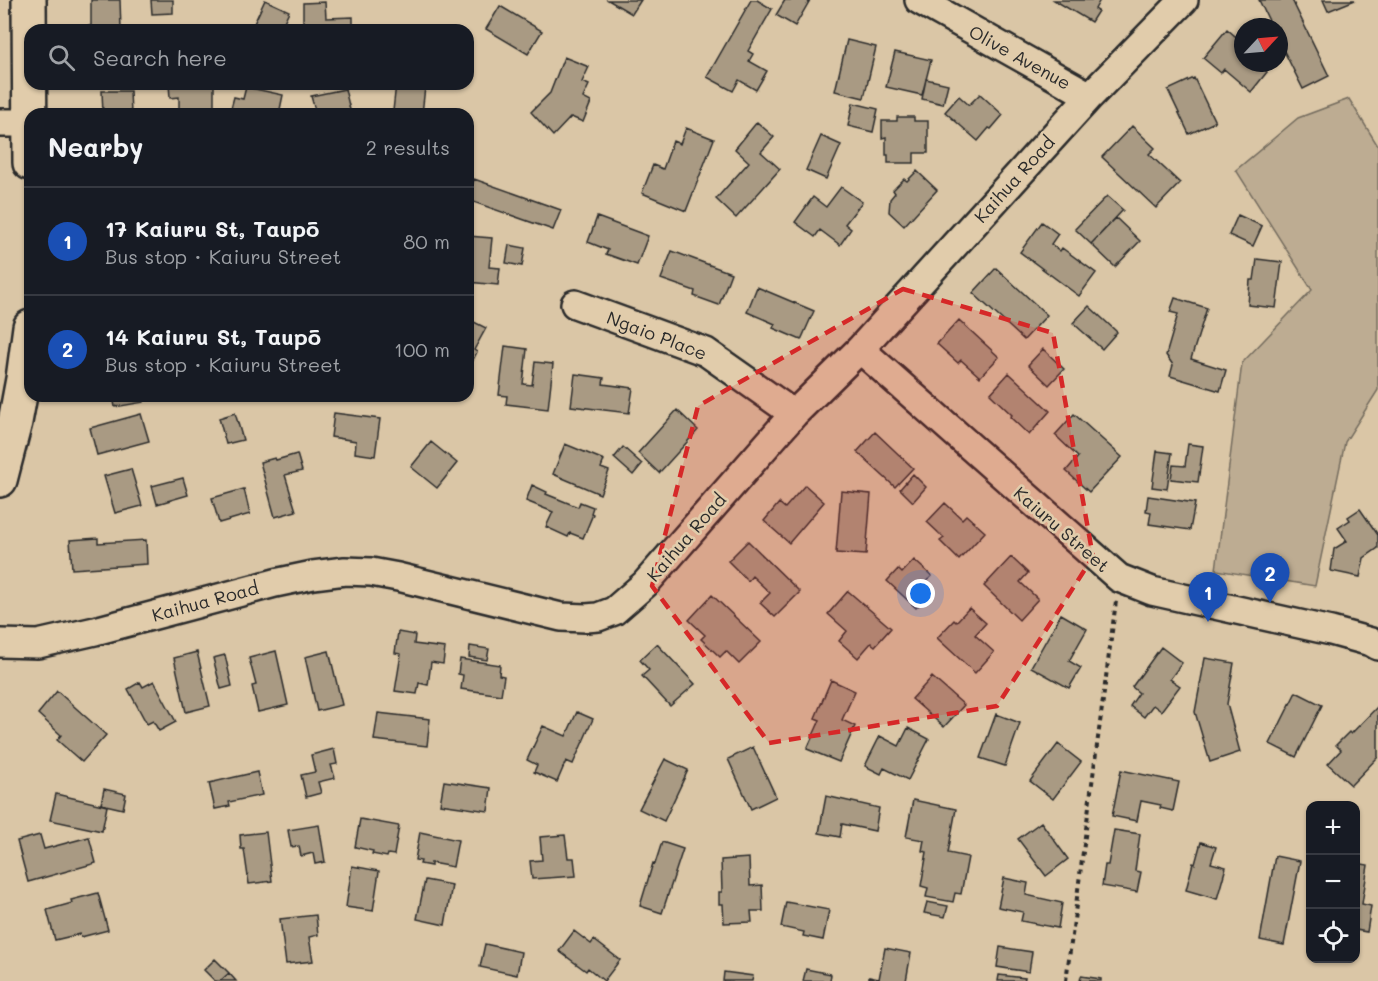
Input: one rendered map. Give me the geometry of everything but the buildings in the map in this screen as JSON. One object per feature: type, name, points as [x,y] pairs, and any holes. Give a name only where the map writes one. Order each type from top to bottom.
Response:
[{"type":"street","points":[[29,0],[29,24]]},
{"type":"street","name":"Olive Avenue","points":[[919,0],[1090,96]]},
{"type":"street","name":"Kaihua Road","points":[[0,643],[38,644],[275,583],[345,571],[371,572],[398,577],[561,617],[598,617],[614,611],[645,584],[794,414],[860,349],[1090,96],[1184,0]]},
{"type":"street","points":[[29,90],[29,108]]},
{"type":"street","points":[[0,123],[24,123]]},
{"type":"street","name":"Ngaio Place","points":[[575,304],[706,352],[794,414]]},
{"type":"street","name":"Kaiuru Street","points":[[860,349],[1119,578],[1152,591],[1331,631],[1378,646]]},
{"type":"street","points":[[0,480],[15,422],[24,372]]},
{"type":"path","points":[[1066,981],[1119,578]]},
{"type":"highlighted area","points":[[903,289],[1053,333],[1093,557],[997,706],[769,743],[652,586],[698,406]]},
{"type":"shaded area","points":[[1349,99],[1378,146],[1378,390],[1345,442],[1315,586],[1216,570],[1242,363],[1312,290],[1236,170],[1298,118]]},
{"type":"place","name":"14 Kaiuru St, Taupō","points":[[1270,603]]},
{"type":"place","name":"17 Kaiuru St, Taupō","points":[[1208,622]]}]
